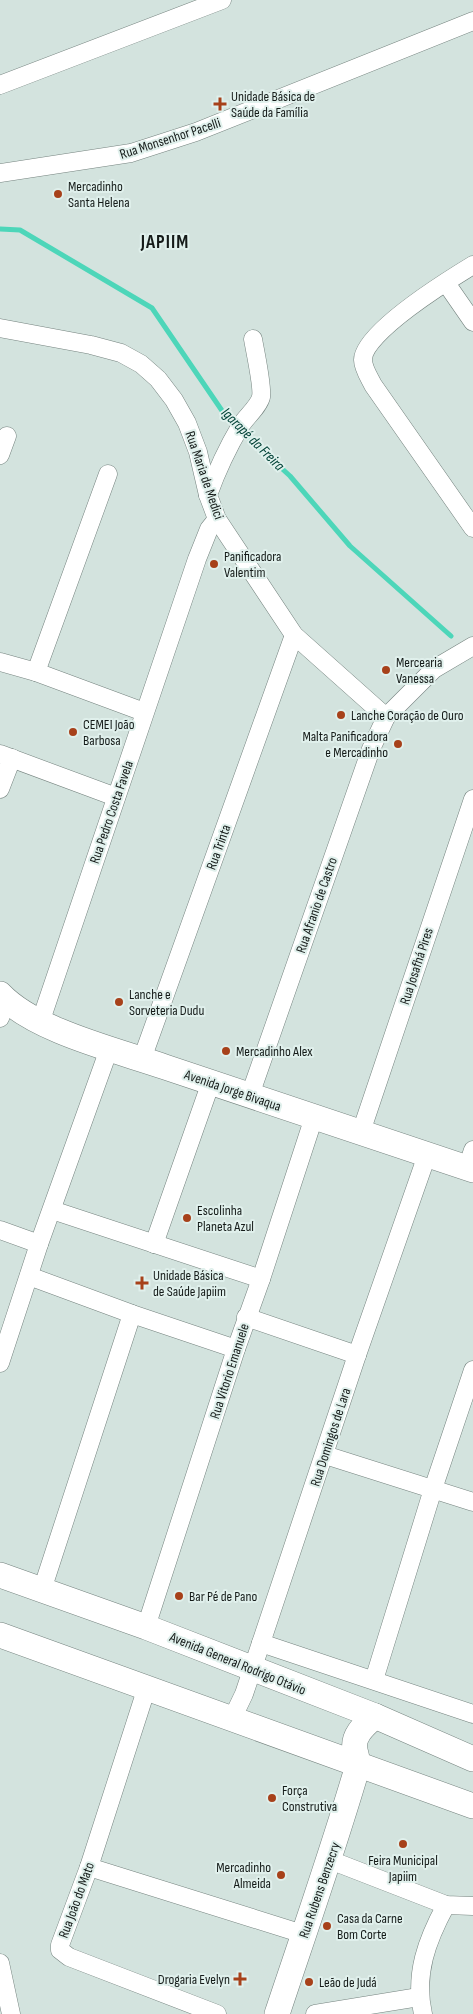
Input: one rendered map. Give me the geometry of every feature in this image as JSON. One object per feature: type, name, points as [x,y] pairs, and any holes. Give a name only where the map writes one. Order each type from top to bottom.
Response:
[{"type":"main road","name":"Avenida Jorge Bivaqua","points":[[2,1004],[40,1022],[109,1049],[428,1155],[471,1162]]},
{"type":"main road","name":"Avenida General Rodrigo Otávio","points":[[0,1575],[146,1627],[375,1716],[473,1759]]},
{"type":"main road","points":[[0,1635],[473,1806]]},
{"type":"main road","points":[[358,1765],[354,1747],[356,1737],[362,1728],[375,1716]]},
{"type":"main road","name":"Rua Rubens Benzecry","points":[[277,2014],[330,1860],[358,1765]]},
{"type":"street","points":[[0,85],[222,0]]},
{"type":"street","name":"Rua Monsenhor Pacelli","points":[[0,173],[131,153],[196,132],[473,21]]},
{"type":"street","points":[[473,266],[398,315],[375,335],[366,347],[362,359],[365,370],[373,385],[473,528]]},
{"type":"street","points":[[446,283],[473,322]]},
{"type":"street","name":"Rua Maria de Medici","points":[[0,328],[91,345],[121,353],[141,364],[158,379],[174,400],[187,423],[198,452],[208,495],[217,519],[294,635],[386,717]]},
{"type":"street","points":[[208,495],[217,470],[233,439],[261,397],[261,385],[253,339]]},
{"type":"street","points":[[0,455],[7,436]]},
{"type":"street","points":[[36,672],[108,474]]},
{"type":"street","name":"Rua Pedro Costa Favela","points":[[40,1022],[197,560],[208,530],[217,519]]},
{"type":"street","name":"Rua Trinta","points":[[142,1059],[294,635]]},
{"type":"street","name":"Rua Afranio de Castro","points":[[250,1096],[371,749],[386,717],[434,669],[473,646]]},
{"type":"street","points":[[0,662],[36,672],[144,712]]},
{"type":"street","points":[[0,789],[6,756],[116,797]]},
{"type":"street","name":"Rua Josafhá Pires","points":[[361,1132],[473,799]]},
{"type":"street","points":[[0,1363],[39,1244],[109,1049]]},
{"type":"street","points":[[154,1244],[211,1082]]},
{"type":"street","name":"Rua Vitorio Emanuele","points":[[146,1627],[246,1317],[261,1279],[314,1117]]},
{"type":"street","name":"Rua Domingos de Lara","points":[[232,1720],[253,1670],[357,1355],[428,1155]]},
{"type":"street","points":[[52,1210],[261,1279]]},
{"type":"street","points":[[0,1230],[39,1244]]},
{"type":"street","points":[[29,1276],[132,1314],[236,1349]]},
{"type":"street","points":[[42,1590],[132,1314]]},
{"type":"street","points":[[246,1317],[357,1355]]},
{"type":"street","points":[[374,1680],[433,1489],[473,1370]]},
{"type":"street","points":[[325,1455],[473,1502]]},
{"type":"street","points":[[261,1643],[473,1714]]},
{"type":"street","name":"Rua João do Mato","points":[[147,1687],[89,1867],[60,1945],[60,1950],[63,1954],[217,2014]]},
{"type":"street","points":[[330,1860],[446,1905],[473,1906]]},
{"type":"street","points":[[89,1867],[304,1934]]},
{"type":"street","points":[[315,2014],[421,2006],[420,1970],[430,1935],[446,1905]]},
{"type":"street","points":[[0,1963],[11,2014]]},
{"type":"waterway","name":"Igarapé da Freira","points":[[0,229],[20,230],[152,308],[227,418],[290,476],[350,546],[451,636]]},
{"type":"place","name":"Unidade Básica de Saúde da Família","points":[[220,104]]},
{"type":"place","name":"Mercadinho Santa Helena","points":[[58,194]]},
{"type":"place","name":"Panificadora Valentim","points":[[214,564]]},
{"type":"place","name":"Mercearia Vanessa","points":[[386,670]]},
{"type":"place","name":"Lanche Coração de Ouro","points":[[341,715]]},
{"type":"place","name":"CEMEI João Barbosa","points":[[73,732]]},
{"type":"place","name":"Malta Panificadora e Mercadinho","points":[[398,744]]},
{"type":"place","name":"Lanche e Sorveteria Dudu","points":[[119,1002]]},
{"type":"place","name":"Mercadinho Alex","points":[[226,1051]]},
{"type":"place","name":"Escolinha Planeta Azul","points":[[187,1218]]},
{"type":"place","name":"Unidade Básica de Saúde Japiim","points":[[142,1283]]},
{"type":"place","name":"Bar Pé de Pano","points":[[179,1596]]},
{"type":"place","name":"Força Construtiva","points":[[272,1798]]},
{"type":"place","name":"Feira Municipal Japiim","points":[[403,1844]]},
{"type":"place","name":"Mercadinho Almeida","points":[[281,1875]]},
{"type":"place","name":"Casa da Carne Bom Corte","points":[[327,1926]]},
{"type":"place","name":"Drogaria Evelyn","points":[[240,1979]]},
{"type":"place","name":"Leão de Judá","points":[[309,1982]]},
{"type":"district","name":"JAPIIM","points":[[165,241]]}]
